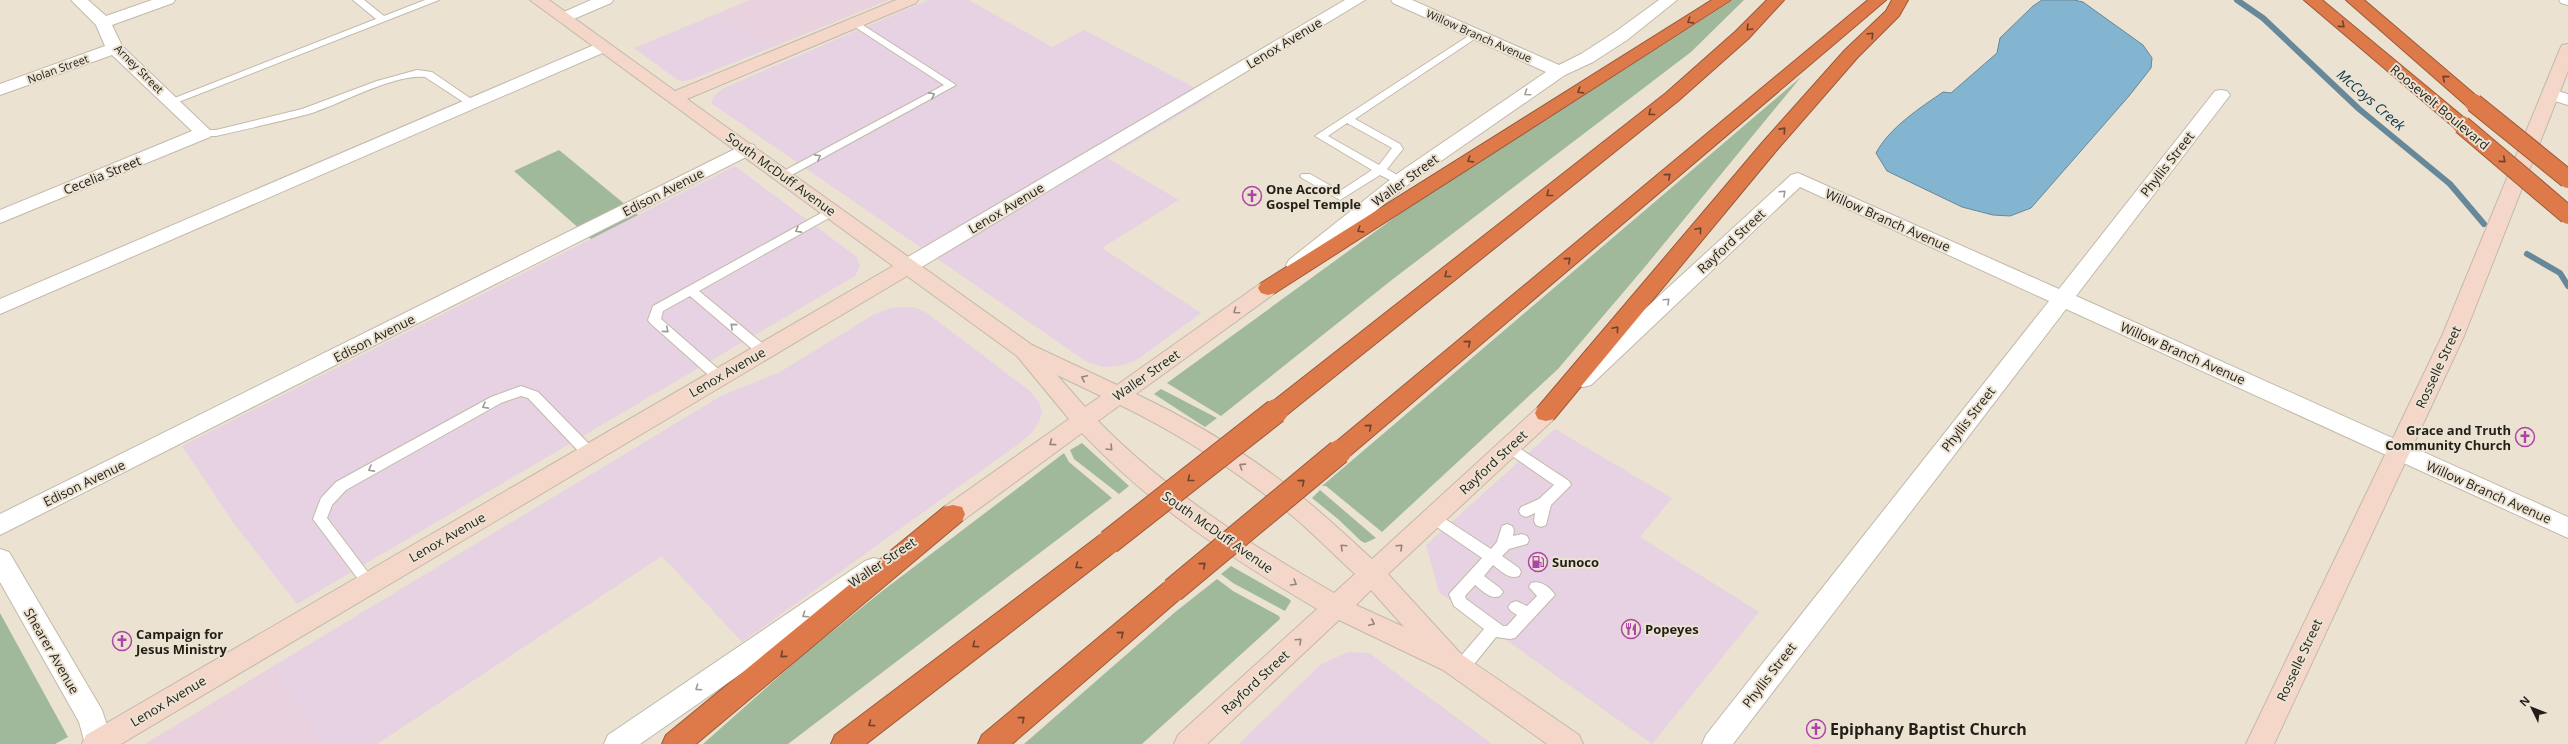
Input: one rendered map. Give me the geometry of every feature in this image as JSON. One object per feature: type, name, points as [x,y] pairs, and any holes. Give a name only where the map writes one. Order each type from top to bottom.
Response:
[{"type":"highway","points":[[1268,288],[1723,0]]},
{"type":"highway","points":[[845,744],[1109,542],[1672,97],[1742,35],[1776,0]]},
{"type":"highway","points":[[992,744],[1173,590],[1878,0]]},
{"type":"highway","points":[[1546,413],[1769,146],[1851,54],[1893,13],[1900,0]]},
{"type":"highway","name":"Roosevelt Boulevard","points":[[2312,0],[2568,215]]},
{"type":"highway","name":"Roosevelt Boulevard","points":[[2354,0],[2474,103],[2568,178]]},
{"type":"highway","points":[[676,744],[953,514]]},
{"type":"main road","name":"South McDuff Avenue","points":[[538,0],[601,47],[748,149],[1024,350],[1119,394],[1196,436],[1248,470],[1299,508],[1372,574],[1457,665]]},
{"type":"main road","points":[[675,97],[910,0]]},
{"type":"main road","name":"Rosselle Street","points":[[2260,744],[2453,336],[2560,97],[2568,49]]},
{"type":"main road","name":"Lenox Avenue","points":[[98,744],[908,266]]},
{"type":"main road","name":"Waller Street","points":[[953,514],[1268,288]]},
{"type":"main road","name":"South McDuff Avenue","points":[[1024,350],[1083,420],[1142,477],[1190,516],[1247,555],[1336,607],[1457,665],[1569,744]]},
{"type":"main road","name":"Rayford Street","points":[[1188,744],[1546,413]]},
{"type":"street","name":"Arney Street","points":[[79,0],[104,22],[115,48],[204,133]]},
{"type":"street","points":[[104,22],[167,0]]},
{"type":"street","points":[[563,18],[606,0]]},
{"type":"street","name":"Lenox Avenue","points":[[908,266],[1357,0]]},
{"type":"street","name":"Willow Branch Avenue","points":[[1400,0],[1559,71]]},
{"type":"street","name":"Waller Street","points":[[1268,288],[1400,181],[1559,71],[1603,48],[1669,0]]},
{"type":"street","points":[[0,307],[601,47]]},
{"type":"street","name":"Nolan Street","points":[[0,90],[115,48]]},
{"type":"street","name":"Phyllis Street","points":[[1716,744],[2221,95]]},
{"type":"street","name":"Cecelia Street","points":[[0,217],[204,133]]},
{"type":"street","name":"Edison Avenue","points":[[0,525],[698,180],[748,149]]},
{"type":"street","name":"Willow Branch Avenue","points":[[1798,179],[2568,528]]},
{"type":"street","name":"Rayford Street","points":[[1546,413],[1798,179]]},
{"type":"street","name":"Waller Street","points":[[618,744],[953,514]]},
{"type":"street","name":"Shearer Avenue","points":[[0,559],[92,719],[98,744]]},
{"type":"lane","points":[[358,0],[383,20]]},
{"type":"lane","points":[[172,102],[434,0]]},
{"type":"lane","points":[[784,175],[951,85],[855,23]]},
{"type":"lane","points":[[1400,181],[1320,136],[1476,34]]},
{"type":"lane","points":[[204,133],[216,133],[306,111],[381,83],[417,73],[428,74],[472,103]]},
{"type":"lane","points":[[1306,176],[1340,196],[1379,169],[1394,156],[1398,149],[1396,146],[1347,119]]},
{"type":"lane","points":[[719,377],[654,320],[657,309],[832,211]]},
{"type":"lane","points":[[691,290],[763,351]]},
{"type":"lane","points":[[369,583],[320,519],[326,502],[341,486],[496,400],[521,391],[533,395],[590,453]]},
{"type":"lane","points":[[1510,446],[1564,485],[1544,503],[1526,511]]},
{"type":"lane","points":[[1541,521],[1544,503]]},
{"type":"lane","points":[[1432,517],[1514,572]]},
{"type":"lane","points":[[1522,540],[1505,537],[1491,558],[1457,594],[1458,602],[1500,632],[1510,633],[1522,610],[1547,595],[1536,587]]},
{"type":"lane","points":[[1474,576],[1495,592]]},
{"type":"lane","points":[[1457,665],[1494,628]]},
{"type":"shaded area","points":[[749,0],[889,0],[773,47],[719,13]]},
{"type":"shaded area","points":[[928,0],[969,0],[1052,47],[1084,30],[1211,96],[1107,158],[1179,200],[1102,248],[1201,313],[1138,359],[1124,365],[1104,367],[1087,362],[711,103],[714,96],[724,88]]},
{"type":"shaded area","points":[[719,13],[773,47],[690,80],[683,81],[676,79],[634,48]]},
{"type":"shaded area","points":[[735,166],[857,257],[860,267],[855,276],[297,604],[232,521],[182,446]]},
{"type":"shaded area","points":[[914,307],[927,313],[1030,391],[1039,402],[1042,412],[1039,422],[1032,433],[1020,443],[742,642],[662,556],[377,744],[323,744],[270,668],[721,396],[780,372],[873,315],[890,308]]},
{"type":"shaded area","points":[[1555,429],[1672,498],[1640,537],[1759,612],[1652,744],[1439,592],[1426,545]]},
{"type":"shaded area","points":[[1348,652],[1369,653],[1492,744],[1239,744],[1320,665]]},
{"type":"shaded area","points":[[270,668],[323,744],[145,744]]},
{"type":"green space","points":[[1733,0],[1744,0],[1691,52],[1393,279],[1221,416],[1167,383],[1409,207]]},
{"type":"green space","points":[[1801,77],[1644,268],[1558,369],[1382,532],[1326,486],[1322,486]]},
{"type":"green space","points":[[559,150],[638,215],[591,239],[514,171]]},
{"type":"green space","points":[[1161,389],[1217,418],[1205,427],[1154,394]]},
{"type":"green space","points":[[1082,443],[1129,486],[1119,494],[1074,459],[1070,450]]},
{"type":"green space","points":[[1064,453],[1069,462],[1112,498],[788,744],[703,744],[803,655],[881,592]]},
{"type":"green space","points":[[1320,490],[1376,538],[1365,543],[1361,541],[1338,519],[1312,498]]},
{"type":"green space","points":[[1231,566],[1289,599],[1291,601],[1285,611],[1233,583],[1221,574]]},
{"type":"green space","points":[[1217,579],[1233,591],[1279,616],[1280,619],[1142,744],[1024,744],[1174,613]]},
{"type":"green space","points":[[0,613],[68,737],[55,744],[0,744]]},
{"type":"water","points":[[2042,0],[2074,0],[2083,2],[2143,45],[2152,58],[2151,68],[2129,96],[2031,208],[2010,216],[1993,215],[1962,207],[1887,171],[1876,153],[1897,126],[1943,92],[1951,93],[1997,53],[2000,38],[2033,6]]},
{"type":"waterway","name":"McCoys Creek","points":[[2237,0],[2263,18],[2359,109],[2450,184],[2484,224]]},
{"type":"waterway","name":"McCoys Creek","points":[[2527,254],[2560,273],[2568,286]]},
{"type":"place","name":"One Accord Gospel Temple","points":[[1252,196]]},
{"type":"place","name":"Grace and Truth Community Church","points":[[2525,437]]},
{"type":"place","name":"Sunoco","points":[[1538,562]]},
{"type":"place","name":"Popeyes","points":[[1631,629]]},
{"type":"place","name":"Campaign for Jesus Ministry","points":[[122,641]]},
{"type":"place","name":"Epiphany Baptist Church","points":[[1816,729]]}]
